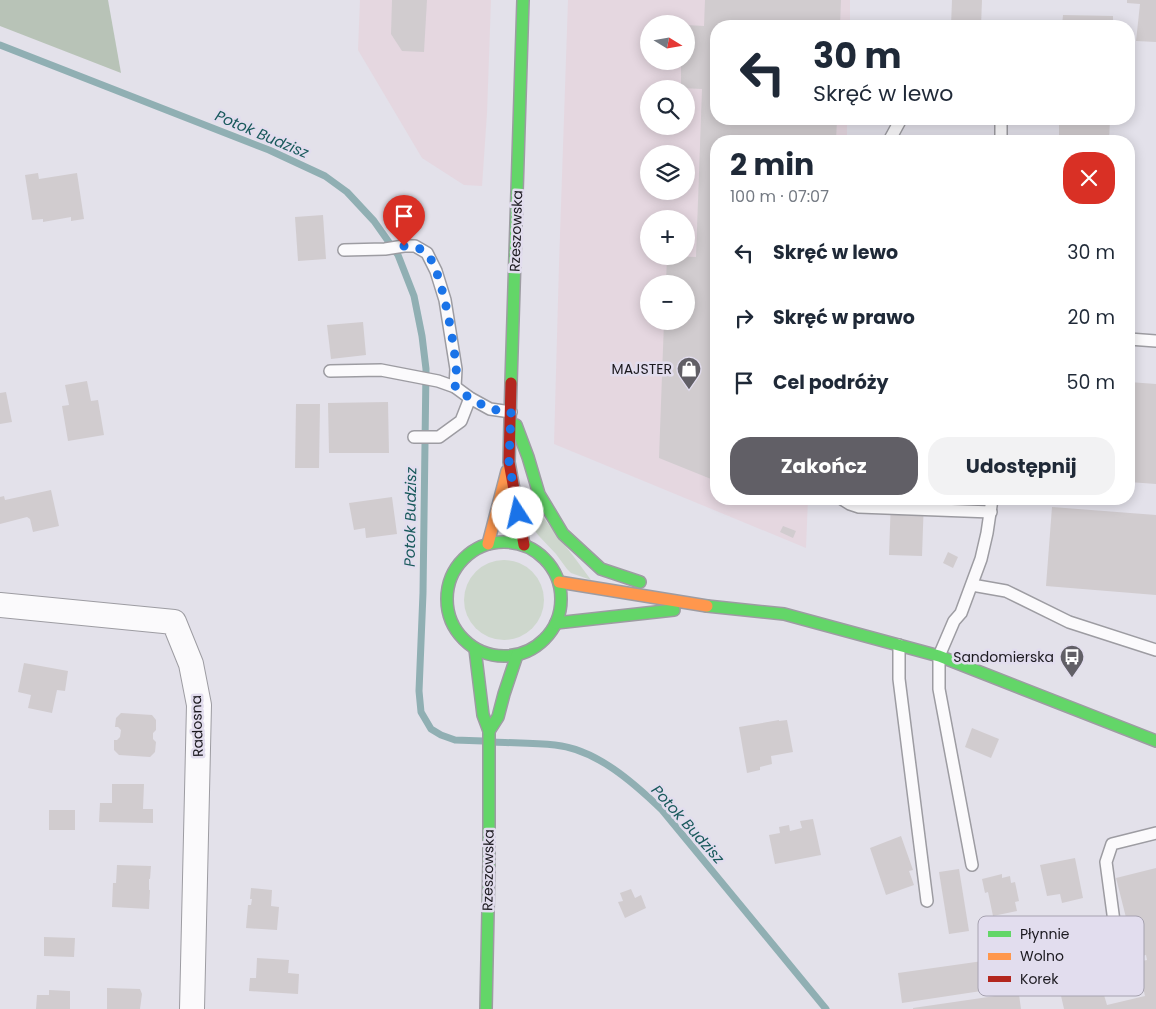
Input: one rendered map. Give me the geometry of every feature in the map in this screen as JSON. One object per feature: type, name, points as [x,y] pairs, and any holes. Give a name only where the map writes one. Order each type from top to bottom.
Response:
[{"type":"street","name":"Rzeszowska","points":[[488,544],[509,462],[523,0]]},
{"type":"street","points":[[511,412],[528,457],[539,494],[563,534],[601,569],[707,606]]},
{"type":"street","name":"Rzeszowska","points":[[509,462],[524,546]]},
{"type":"street","points":[[506,542],[524,546],[539,554],[551,566],[559,582],[561,603],[556,623],[546,638],[533,648],[517,655],[503,657],[488,655],[475,649],[463,640],[454,628],[448,614],[446,599],[448,585],[462,559],[474,550],[488,544],[506,542]]},
{"type":"street","points":[[559,582],[707,606],[784,614],[939,656],[1156,741]]},
{"type":"street","name":"Radosna","points":[[0,605],[174,622],[191,664],[199,705],[192,1009]]},
{"type":"street","points":[[556,623],[707,606]]},
{"type":"street","name":"Rzeszowska","points":[[475,649],[483,714],[489,731],[486,1009]]},
{"type":"street","name":"Rzeszowska","points":[[489,731],[498,717],[517,655]]},
{"type":"lane","points":[[344,250],[415,246],[428,254],[436,271],[445,300],[456,369],[455,388]]},
{"type":"lane","points":[[1135,339],[1156,341]]},
{"type":"lane","points":[[330,371],[381,370],[438,381],[455,388],[490,409],[511,412]]},
{"type":"lane","points":[[414,437],[440,437],[461,421],[470,398]]},
{"type":"lane","points":[[894,505],[991,512]]},
{"type":"lane","points":[[972,865],[939,689],[939,656],[954,621],[961,613],[981,560],[992,505]]},
{"type":"lane","points":[[972,585],[1006,590],[1069,622],[1156,650]]},
{"type":"lane","points":[[899,645],[899,679],[927,901]]},
{"type":"lane","points":[[1113,916],[1106,862],[1112,844],[1156,833]]},
{"type":"shaded area","points":[[0,0],[108,0],[121,73],[0,26]]},
{"type":"shaded area","points":[[360,0],[491,0],[482,186],[464,185],[422,158],[358,50]]},
{"type":"shaded area","points":[[568,0],[850,0],[850,20],[710,20],[710,125],[847,125],[847,135],[710,135],[710,505],[808,505],[806,548],[554,444]]},
{"type":"shaded area","points":[[539,512],[591,580],[571,573],[535,531],[531,516]]},
{"type":"shaded area","points":[[504,560],[519,563],[532,572],[541,585],[544,600],[541,615],[532,628],[519,637],[504,640],[489,637],[476,628],[467,615],[464,600],[467,585],[476,572],[489,563]]},
{"type":"building","points":[[392,0],[427,0],[424,52],[402,51],[391,34]]},
{"type":"building","points":[[705,0],[841,0],[840,20],[710,20],[710,125],[837,125],[836,135],[710,135],[710,479],[659,458],[664,330],[695,330],[695,275],[666,275],[667,265],[695,265],[696,257],[702,89],[695,89],[695,80],[681,80],[681,70],[695,70],[695,26],[704,26]]},
{"type":"building","points":[[952,0],[982,0],[981,20],[951,20]]},
{"type":"building","points":[[1127,0],[1156,0],[1156,42],[1136,41],[1140,4],[1127,3]]},
{"type":"building","points":[[1063,15],[1113,16],[1113,20],[1063,20]]},
{"type":"building","points":[[1059,125],[1110,125],[1109,135],[1059,135]]},
{"type":"building","points":[[38,173],[39,179],[77,173],[84,219],[71,221],[71,217],[43,222],[43,219],[32,220],[25,175]]},
{"type":"building","points":[[323,215],[326,259],[298,261],[295,217]]},
{"type":"building","points":[[363,322],[366,355],[331,359],[327,325]]},
{"type":"building","points":[[87,381],[91,401],[98,400],[104,435],[68,441],[62,406],[69,405],[65,385]]},
{"type":"building","points":[[1135,382],[1156,384],[1156,484],[1135,482]]},
{"type":"building","points":[[6,392],[12,422],[0,424],[0,393]]},
{"type":"building","points":[[388,402],[389,453],[329,453],[328,403]]},
{"type":"building","points":[[296,404],[320,404],[319,468],[295,468]]},
{"type":"building","points":[[51,490],[59,526],[33,532],[30,519],[27,517],[0,524],[0,497],[4,496],[5,500]]},
{"type":"building","points":[[392,497],[397,534],[366,538],[365,528],[354,530],[349,503]]},
{"type":"building","points":[[891,505],[924,505],[922,556],[889,555]]},
{"type":"building","points":[[1052,507],[1156,515],[1156,595],[1046,586]]},
{"type":"building","points":[[783,526],[796,531],[793,538],[780,532]]},
{"type":"building","points":[[948,552],[958,557],[953,568],[943,563]]},
{"type":"building","points":[[24,663],[68,671],[65,691],[57,690],[52,713],[28,708],[31,695],[18,692]]},
{"type":"building","points":[[121,713],[152,715],[156,720],[156,730],[153,733],[153,739],[156,742],[155,752],[150,757],[119,755],[114,750],[114,740],[120,737],[121,730],[115,727],[116,718]]},
{"type":"building","points":[[787,720],[793,752],[771,756],[772,764],[760,767],[760,770],[747,773],[739,727]]},
{"type":"building","points":[[972,728],[999,739],[991,758],[965,747]]},
{"type":"building","points":[[112,784],[144,784],[143,809],[153,809],[153,823],[99,822],[100,803],[112,803]]},
{"type":"building","points":[[49,810],[75,810],[75,830],[49,830]]},
{"type":"building","points":[[813,819],[821,855],[775,864],[769,835],[780,833],[779,827],[789,825],[790,831],[802,828],[800,821]]},
{"type":"building","points":[[901,836],[913,870],[909,871],[914,885],[886,895],[870,848]]},
{"type":"building","points":[[1075,858],[1083,898],[1062,903],[1060,894],[1047,896],[1040,865]]},
{"type":"building","points":[[117,865],[151,866],[149,909],[112,907],[113,883],[116,883]]},
{"type":"building","points":[[1156,868],[1156,1009],[1064,1009],[1061,996],[1104,996],[1107,1005],[1145,996],[1144,961],[1147,960],[1146,955],[1144,955],[1144,916],[1126,916],[1116,878]]},
{"type":"building","points":[[959,869],[969,931],[949,934],[939,872]]},
{"type":"building","points":[[1002,874],[1002,878],[1010,876],[1011,883],[1015,882],[1019,901],[1015,902],[1017,911],[993,916],[988,892],[985,893],[982,879]]},
{"type":"building","points":[[251,888],[272,890],[271,906],[279,907],[277,930],[246,928],[248,905],[251,905],[252,899],[250,899]]},
{"type":"building","points":[[631,889],[635,898],[641,895],[646,908],[625,918],[618,902],[623,901],[620,893]]},
{"type":"building","points":[[44,937],[75,938],[74,957],[44,956]]},
{"type":"building","points":[[257,958],[289,960],[288,973],[299,974],[298,994],[249,991],[250,978],[256,978]]},
{"type":"building","points":[[978,962],[978,991],[902,1003],[898,973]]},
{"type":"building","points":[[107,988],[140,989],[142,994],[140,1009],[107,1009]]},
{"type":"building","points":[[49,990],[70,991],[70,1009],[36,1009],[37,995],[49,995]]},
{"type":"building","points":[[995,996],[1019,996],[1021,1009],[913,1009]]},
{"type":"waterway","name":"Potok Budzisz","points":[[0,45],[269,150],[325,176],[347,192],[374,221],[398,255],[414,296],[426,369],[423,593],[419,691],[421,712],[431,729],[441,735],[455,740],[483,741]]},
{"type":"waterway","name":"Potok Budzisz","points":[[494,742],[547,744],[570,748],[599,760],[627,779],[662,810],[826,1009]]},
{"type":"traffic: fast","points":[[511,383],[523,0]]},
{"type":"traffic: fast","points":[[516,425],[539,494],[563,534],[601,569],[640,582]]},
{"type":"traffic: fast","points":[[504,542],[526,546],[544,559],[557,577],[561,599],[557,621],[544,639],[526,652],[504,656],[482,652],[464,639],[451,621],[447,599],[451,577],[464,559],[482,546],[504,542]]},
{"type":"traffic: fast","points":[[707,606],[784,614],[939,656],[1156,741]]},
{"type":"traffic: fast","points":[[556,623],[674,610]]},
{"type":"traffic: fast","points":[[475,649],[483,715],[489,731],[486,1009]]},
{"type":"traffic: fast","points":[[489,731],[498,717],[517,655]]},
{"type":"traffic: slow","points":[[488,544],[507,471]]},
{"type":"traffic: slow","points":[[559,582],[707,606]]},
{"type":"traffic: jam","points":[[511,383],[509,462],[524,545]]},
{"type":"place","name":"MAJSTER","points":[[689,390]]},
{"type":"place","name":"Sandomierska","points":[[1072,678]]},
{"type":"route","points":[[404,246],[415,246],[428,254],[436,271],[445,300],[448,318],[456,369],[455,388],[490,409],[511,412],[509,462],[518,513]]}]
